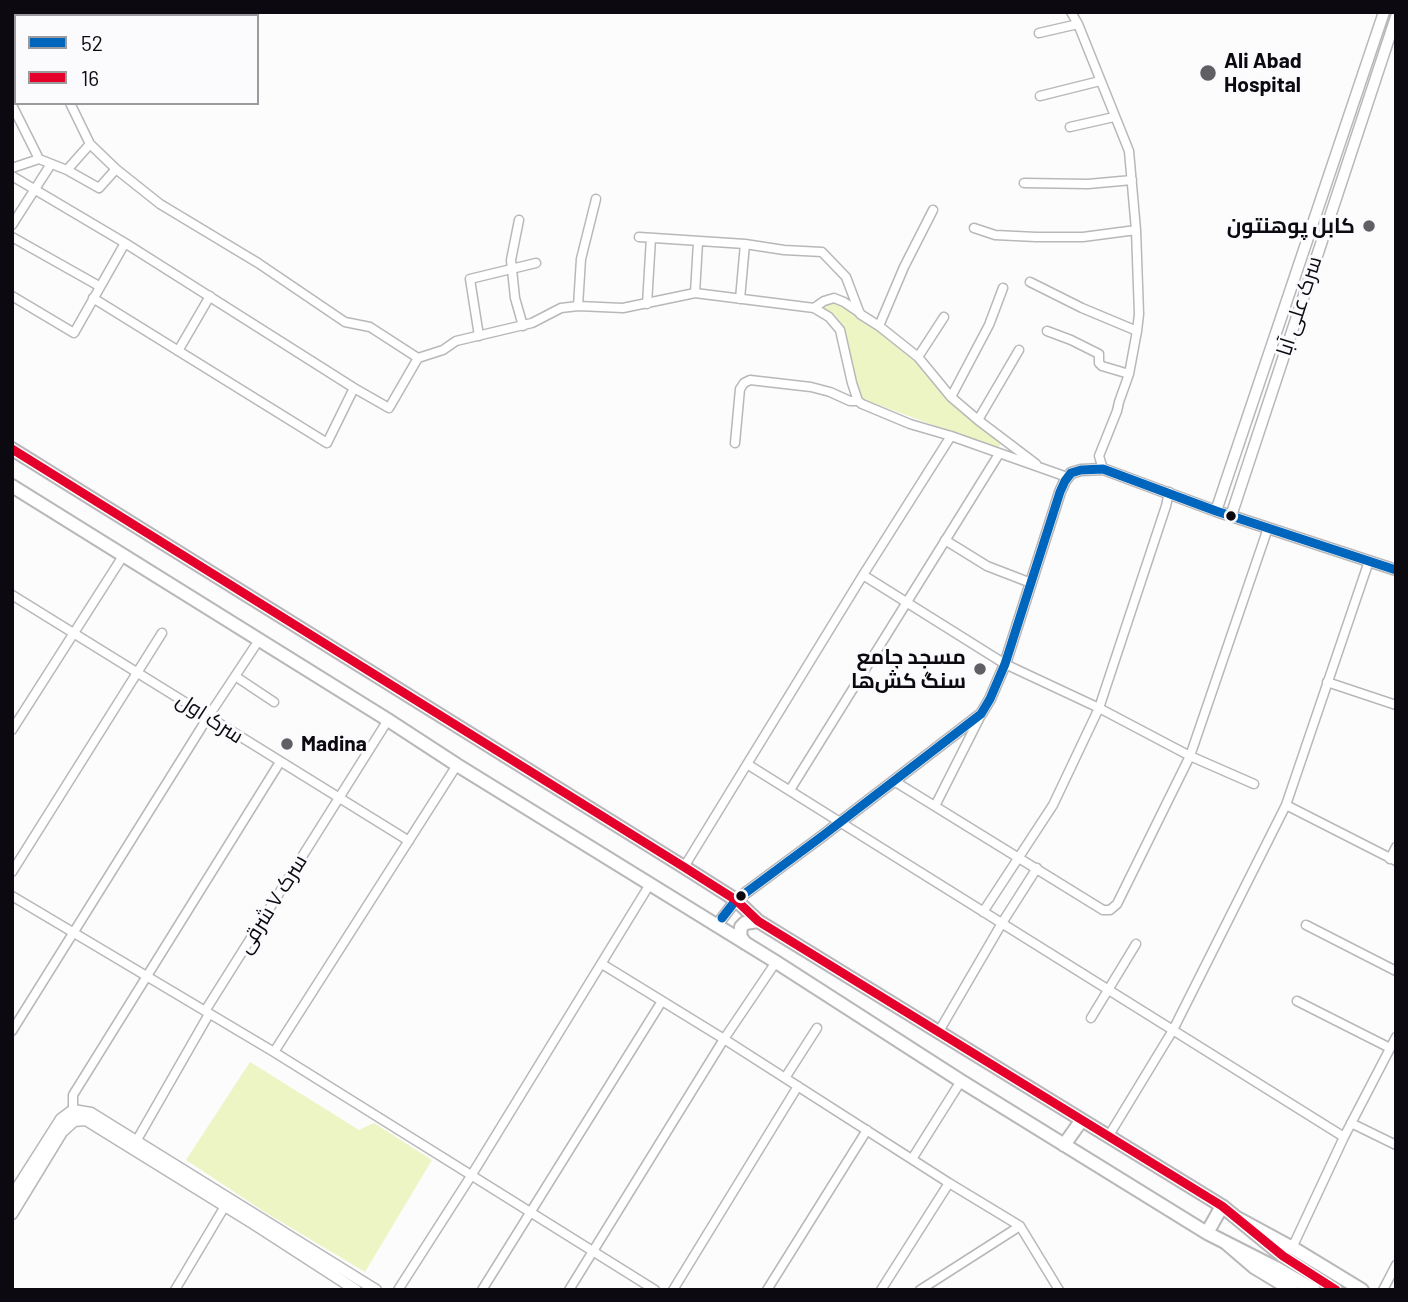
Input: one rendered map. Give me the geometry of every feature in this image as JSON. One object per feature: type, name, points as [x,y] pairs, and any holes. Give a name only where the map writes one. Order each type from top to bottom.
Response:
[{"type":"main road","points":[[12,449],[684,867],[736,900],[758,922],[1222,1206],[1283,1256],[1304,1284]]},
{"type":"main road","points":[[12,486],[776,962],[961,1081],[1226,1243],[1254,1266],[1304,1284],[1336,1290]]},
{"type":"main road","points":[[745,943],[740,936],[741,927],[745,923],[758,922]]},
{"type":"main road","points":[[1064,1145],[1082,1121]]},
{"type":"main road","points":[[1207,1233],[1222,1206]]},
{"type":"main road","points":[[1239,1219],[1362,1290]]},
{"type":"street","points":[[1071,12],[1129,151],[1136,230],[1139,314],[1129,374],[1099,456],[1104,469]]},
{"type":"street","points":[[1216,510],[1384,12]]},
{"type":"street","name":"سرک علی آبا","points":[[1231,516],[1396,17]]},
{"type":"street","points":[[1039,33],[1078,24]]},
{"type":"street","points":[[1040,96],[1100,81]]},
{"type":"street","points":[[12,105],[39,159],[67,170],[99,188],[116,169]]},
{"type":"street","points":[[71,105],[90,144],[160,204],[258,263],[345,322],[370,327],[418,358]]},
{"type":"street","points":[[1070,127],[1114,117]]},
{"type":"street","points":[[67,170],[90,144]]},
{"type":"street","points":[[12,168],[39,159]]},
{"type":"street","points":[[12,225],[51,164]]},
{"type":"street","points":[[12,176],[125,243],[389,408],[418,358],[443,350],[456,341],[523,326],[561,308],[623,308],[695,293],[814,308],[830,317],[840,330],[854,401]]},
{"type":"street","points":[[1024,183],[1088,184],[1132,180]]},
{"type":"street","points":[[578,306],[581,259],[596,199]]},
{"type":"street","points":[[879,326],[904,267],[933,210]]},
{"type":"street","points":[[520,220],[511,260],[515,298],[523,326]]},
{"type":"street","points":[[974,228],[995,235],[1036,237],[1083,237],[1136,230]]},
{"type":"street","points":[[12,237],[99,286]]},
{"type":"street","points":[[639,237],[822,252],[846,277],[860,314]]},
{"type":"street","points":[[647,303],[651,238]]},
{"type":"street","points":[[695,293],[698,242]]},
{"type":"street","points":[[12,296],[74,333],[125,243]]},
{"type":"street","points":[[740,299],[745,244]]},
{"type":"street","points":[[479,336],[470,279],[536,263]]},
{"type":"street","points":[[1297,268],[1310,272]]},
{"type":"street","points":[[1030,282],[1136,331]]},
{"type":"street","points":[[951,397],[989,325],[1003,288]]},
{"type":"street","points":[[178,351],[210,296]]},
{"type":"street","points":[[93,298],[327,443],[354,388]]},
{"type":"street","points":[[814,308],[834,298],[879,326],[918,358],[951,397],[1042,468]]},
{"type":"street","points":[[918,358],[944,317]]},
{"type":"street","points":[[1047,331],[1099,355],[1099,363],[1102,366],[1129,374]]},
{"type":"street","points":[[978,420],[1019,350]]},
{"type":"street","points":[[735,443],[740,389],[750,380],[811,387],[830,392],[909,424],[1067,477]]},
{"type":"street","points":[[684,867],[951,436]]},
{"type":"street","points":[[790,790],[999,454]]},
{"type":"street","points":[[935,806],[1005,664],[1060,492],[1071,473],[1104,469],[1231,516],[1396,570]]},
{"type":"street","points":[[983,912],[1053,804],[1099,708],[1169,492]]},
{"type":"street","points":[[894,781],[1103,910],[1110,911],[1117,904],[1190,756],[1268,528]]},
{"type":"street","points":[[945,540],[986,566],[1031,583]]},
{"type":"street","points":[[12,730],[123,556]]},
{"type":"street","points":[[1108,1137],[1173,1030],[1286,805],[1369,561]]},
{"type":"street","points":[[863,575],[1005,664],[1099,708],[1190,756],[1254,784]]},
{"type":"street","name":"سرک‌ اول","points":[[12,595],[409,841]]},
{"type":"street","points":[[12,872],[162,634]]},
{"type":"street","points":[[12,1031],[259,640]]},
{"type":"street","points":[[235,676],[274,702]]},
{"type":"street","points":[[1327,682],[1396,705]]},
{"type":"street","points":[[716,925],[736,900],[981,714]]},
{"type":"street","name":"سرک ۷ شرقی","points":[[134,1145],[207,1013],[388,720]]},
{"type":"street","points":[[12,1214],[73,1115],[73,1095],[280,762]]},
{"type":"street","points":[[747,764],[1344,1137]]},
{"type":"street","points":[[274,1052],[457,765]]},
{"type":"street","points":[[1286,805],[1393,860],[1396,848]]},
{"type":"street","points":[[939,1033],[1037,868]]},
{"type":"street","points":[[398,1290],[650,884]]},
{"type":"street","points":[[12,896],[274,1052],[654,1290]]},
{"type":"street","points":[[1306,925],[1396,971]]},
{"type":"street","points":[[1091,1018],[1136,944]]},
{"type":"street","points":[[569,1290],[724,1039],[776,962]]},
{"type":"street","points":[[602,964],[1020,1226],[1059,1290]]},
{"type":"street","points":[[481,1290],[662,1001]]},
{"type":"street","points":[[1297,1001],[1390,1048]]},
{"type":"street","points":[[785,1078],[817,1028]]},
{"type":"street","points":[[1292,1248],[1344,1137],[1396,1037]]},
{"type":"street","points":[[912,1159],[961,1081]]},
{"type":"street","points":[[673,1290],[798,1086]]},
{"type":"street","points":[[12,1196],[61,1119],[73,1115],[134,1145],[376,1290]]},
{"type":"street","points":[[1352,1123],[1396,1145]]},
{"type":"street","points":[[767,1290],[867,1130]]},
{"type":"street","points":[[134,1145],[356,1290]]},
{"type":"street","points":[[881,1290],[949,1183]]},
{"type":"street","points":[[175,1290],[225,1206]]},
{"type":"street","points":[[920,1290],[1020,1226]]},
{"type":"street","points":[[1383,1290],[1396,1265]]},
{"type":"green space","points":[[837,301],[914,354],[936,386],[1003,439],[998,449],[860,398],[843,326],[835,315],[820,307]]},
{"type":"green space","points":[[250,1062],[359,1130],[374,1123],[432,1160],[365,1272],[263,1211],[186,1160]]},
{"type":"transit line","name":"16","points":[[12,449],[684,867],[736,900],[758,921],[1222,1206],[1283,1256],[1336,1290]]},
{"type":"transit line","name":"52","points":[[722,918],[736,900],[981,714],[1005,664],[1060,492],[1071,473],[1103,469],[1216,511],[1396,570]]},
{"type":"place","name":"Ali Abad Hospital","points":[[1208,73]]},
{"type":"place","name":"کابل پوهنتون","points":[[1369,226]]},
{"type":"place","name":"مسجد جامع سنگ کش‌ها","points":[[980,669]]},
{"type":"place","name":"Madina","points":[[287,744]]}]
